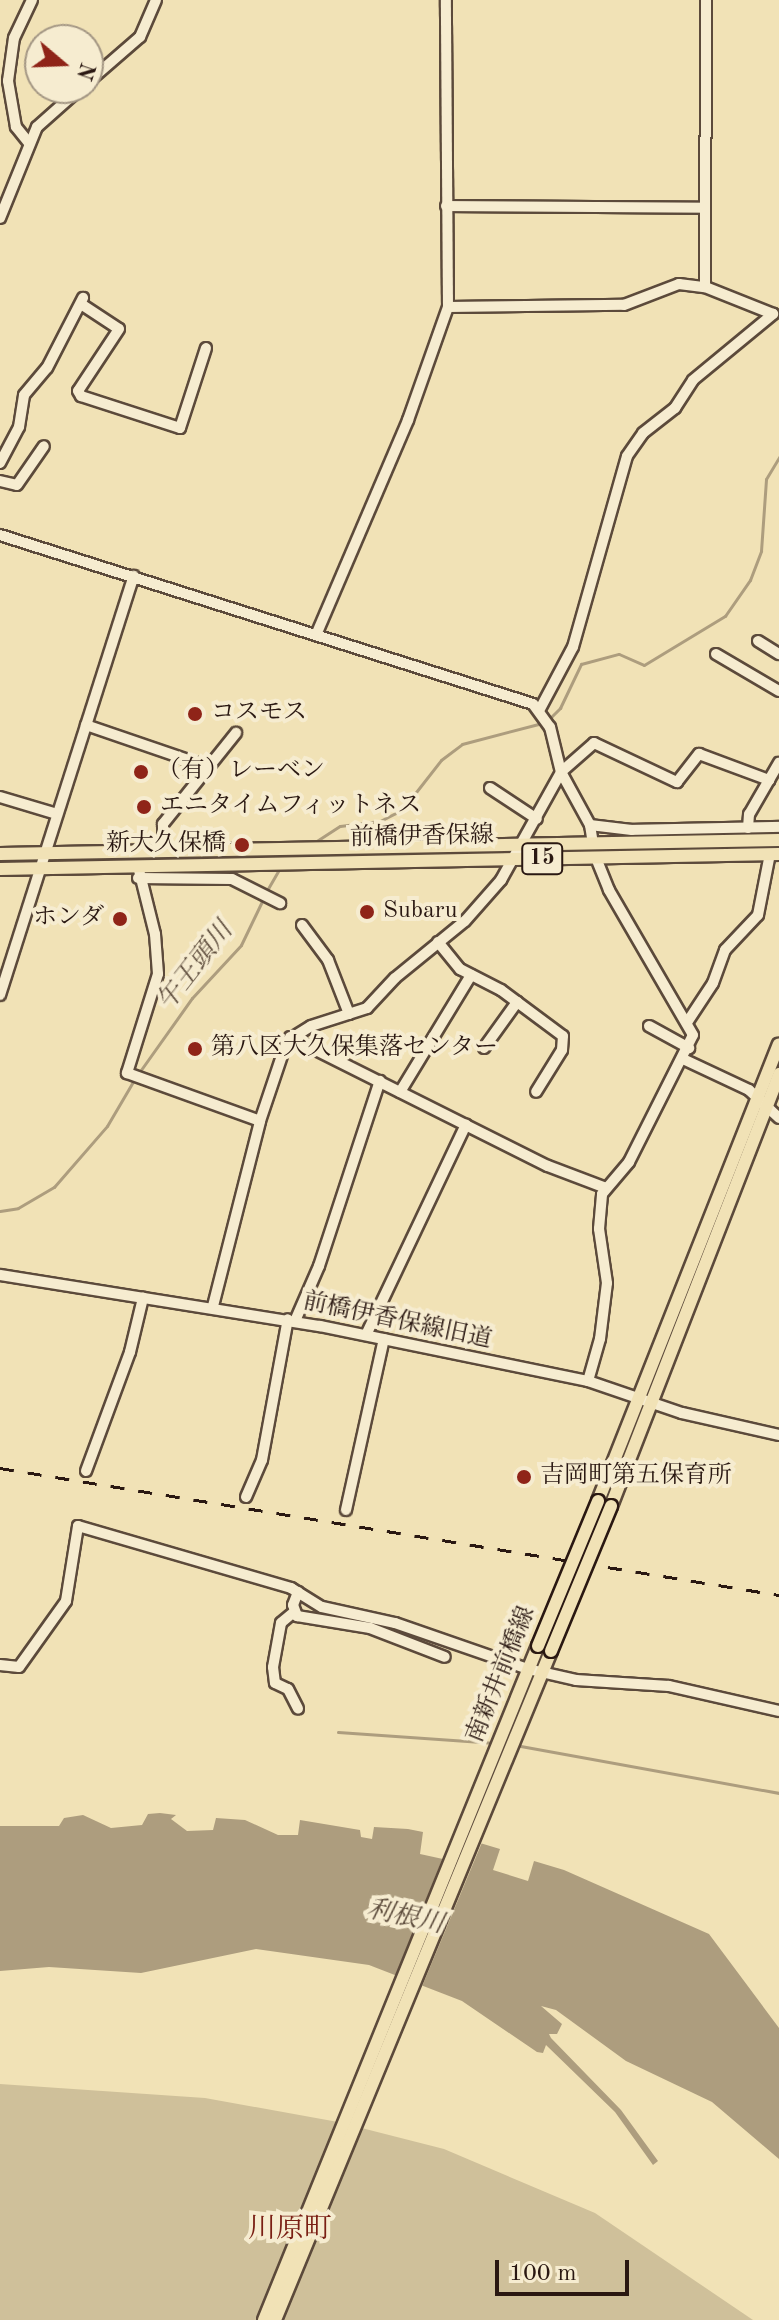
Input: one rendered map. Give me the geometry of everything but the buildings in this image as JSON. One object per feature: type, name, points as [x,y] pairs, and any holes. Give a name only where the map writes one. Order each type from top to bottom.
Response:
[{"type":"main road","name":"前橋伊香保線","points":[[163,852],[779,840]]},
{"type":"main road","name":"15","points":[[0,854],[163,852]]},
{"type":"main road","name":"前橋伊香保線","points":[[138,872],[305,861],[774,854]]},
{"type":"main road","name":"15","points":[[0,869],[138,872]]},
{"type":"main road","name":"南新井前橋線","points":[[275,2320],[653,1402],[762,1102],[779,1045]]},
{"type":"main road","name":"南新井前橋線","points":[[264,2320],[762,1102],[779,1074]]},
{"type":"street","points":[[29,143],[13,119],[5,56],[32,0]]},
{"type":"street","points":[[104,68],[140,37],[156,0]]},
{"type":"street","points":[[316,635],[408,420],[448,307],[446,0]]},
{"type":"street","points":[[705,287],[706,0]]},
{"type":"street","points":[[0,218],[29,143],[45,118],[62,104]]},
{"type":"street","points":[[446,206],[705,208]]},
{"type":"street","points":[[448,307],[624,305],[679,284],[705,287],[776,313]]},
{"type":"street","points":[[0,463],[19,425],[24,395],[47,368],[82,301],[119,329],[78,391],[81,396],[180,428],[206,348]]},
{"type":"street","points":[[542,711],[573,647],[627,456],[643,433],[675,408],[693,380],[776,313]]},
{"type":"street","points":[[1,485],[17,485],[44,446]]},
{"type":"street","points":[[0,535],[316,635],[542,711],[550,727],[561,772],[590,825],[593,844]]},
{"type":"street","points":[[0,995],[134,576]]},
{"type":"street","points":[[758,641],[779,654]]},
{"type":"street","points":[[716,654],[779,691]]},
{"type":"street","points":[[86,725],[209,767]]},
{"type":"street","points":[[163,852],[163,824],[236,733]]},
{"type":"street","points":[[213,1306],[260,1121],[290,1037],[367,1008],[468,917],[513,859],[561,772],[594,743],[677,782],[695,754],[769,780]]},
{"type":"street","points":[[748,828],[749,814],[779,763]]},
{"type":"street","points":[[490,788],[537,819]]},
{"type":"street","points":[[0,797],[57,814]]},
{"type":"street","points":[[590,825],[632,830],[779,827]]},
{"type":"street","points":[[688,1021],[713,983],[725,950],[758,915],[774,854]]},
{"type":"street","points":[[588,1381],[605,1311],[607,1283],[598,1218],[606,1188],[629,1162],[693,1035],[688,1021],[609,890],[596,857]]},
{"type":"street","points":[[260,1121],[130,1074],[129,1056],[158,974],[155,934],[138,872],[232,879],[280,903]]},
{"type":"street","points":[[302,925],[328,960],[349,1014]]},
{"type":"street","points":[[438,942],[471,975],[517,1002],[564,1039],[536,1092]]},
{"type":"street","points":[[400,1092],[471,975]]},
{"type":"street","points":[[484,1048],[517,1002]]},
{"type":"street","points":[[649,1026],[689,1048]]},
{"type":"street","points":[[290,1037],[548,1166],[606,1188]]},
{"type":"street","points":[[683,1059],[762,1102],[779,1118]]},
{"type":"street","points":[[246,1497],[262,1460],[292,1320],[319,1266],[380,1081]]},
{"type":"street","points":[[366,1335],[466,1124]]},
{"type":"street","name":"前橋伊香保線旧道","points":[[0,1275],[213,1306],[366,1335],[588,1381],[653,1402],[779,1435]]},
{"type":"street","points":[[86,1471],[130,1352],[143,1298]]},
{"type":"street","points":[[346,1510],[384,1339]]},
{"type":"street","points":[[0,1665],[19,1667],[66,1601],[78,1526],[298,1592],[331,1609],[395,1623],[542,1673],[669,1686],[779,1711]]},
{"type":"street","points":[[298,1592],[294,1612],[281,1623],[273,1667],[275,1683],[288,1689],[298,1709]]},
{"type":"street","points":[[294,1612],[309,1620],[370,1628],[445,1657]]},
{"type":"shaded area","points":[[0,2084],[205,2098],[338,2122],[444,2149],[595,2213],[753,2320],[0,2320]]},
{"type":"water","name":"利根川","points":[[148,1814],[176,1815],[171,1819],[187,1831],[213,1830],[216,1818],[245,1820],[278,1835],[298,1835],[300,1820],[360,1830],[361,1837],[372,1839],[374,1827],[408,1829],[423,1832],[420,1854],[452,1861],[480,1843],[500,1849],[493,1870],[528,1881],[534,1861],[564,1870],[709,1934],[779,2028],[779,2159],[712,2102],[626,2061],[556,2010],[541,2006],[562,2024],[557,2034],[549,2034],[551,2038],[621,2110],[658,2161],[653,2165],[615,2112],[546,2045],[543,2053],[537,2052],[462,2001],[369,1965],[256,1949],[141,1973],[49,1967],[0,1971],[0,1826],[59,1826],[64,1818],[83,1815],[111,1828],[142,1825]]},
{"type":"pier","points":[[460,1834],[483,1840],[421,1989],[394,1979],[444,1855],[449,1857]]},
{"type":"waterway","name":"午王頭川","points":[[549,719],[560,708],[581,664],[619,654],[644,665],[725,616],[750,580],[761,551],[766,479],[779,457]]},
{"type":"waterway","name":"午王頭川","points":[[312,844],[340,826],[380,821],[402,810],[441,760],[462,744],[542,723]]},
{"type":"waterway","name":"午王頭川","points":[[266,892],[280,868]]},
{"type":"waterway","name":"午王頭川","points":[[138,1074],[192,998],[241,945],[263,899]]},
{"type":"waterway","name":"午王頭川","points":[[0,1211],[18,1208],[54,1187],[107,1126],[134,1080]]},
{"type":"waterway","points":[[338,1732],[496,1743]]},
{"type":"waterway","points":[[515,1745],[779,1793]]},
{"type":"railway","points":[[0,1468],[779,1595]]},
{"type":"place","name":"コスモス","points":[[195,714]]},
{"type":"place","name":"（有）レーベン","points":[[141,772]]},
{"type":"place","name":"エニタイムフィットネス","points":[[144,807]]},
{"type":"place","name":"新大久保橋","points":[[242,845]]},
{"type":"place","name":"Subaru","points":[[367,912]]},
{"type":"place","name":"ホンダ","points":[[120,919]]},
{"type":"place","name":"第八区大久保集落センター","points":[[195,1049]]},
{"type":"place","name":"吉岡町第五保育所","points":[[524,1477]]},
{"type":"district","name":"川原町","points":[[290,2230]]}]
